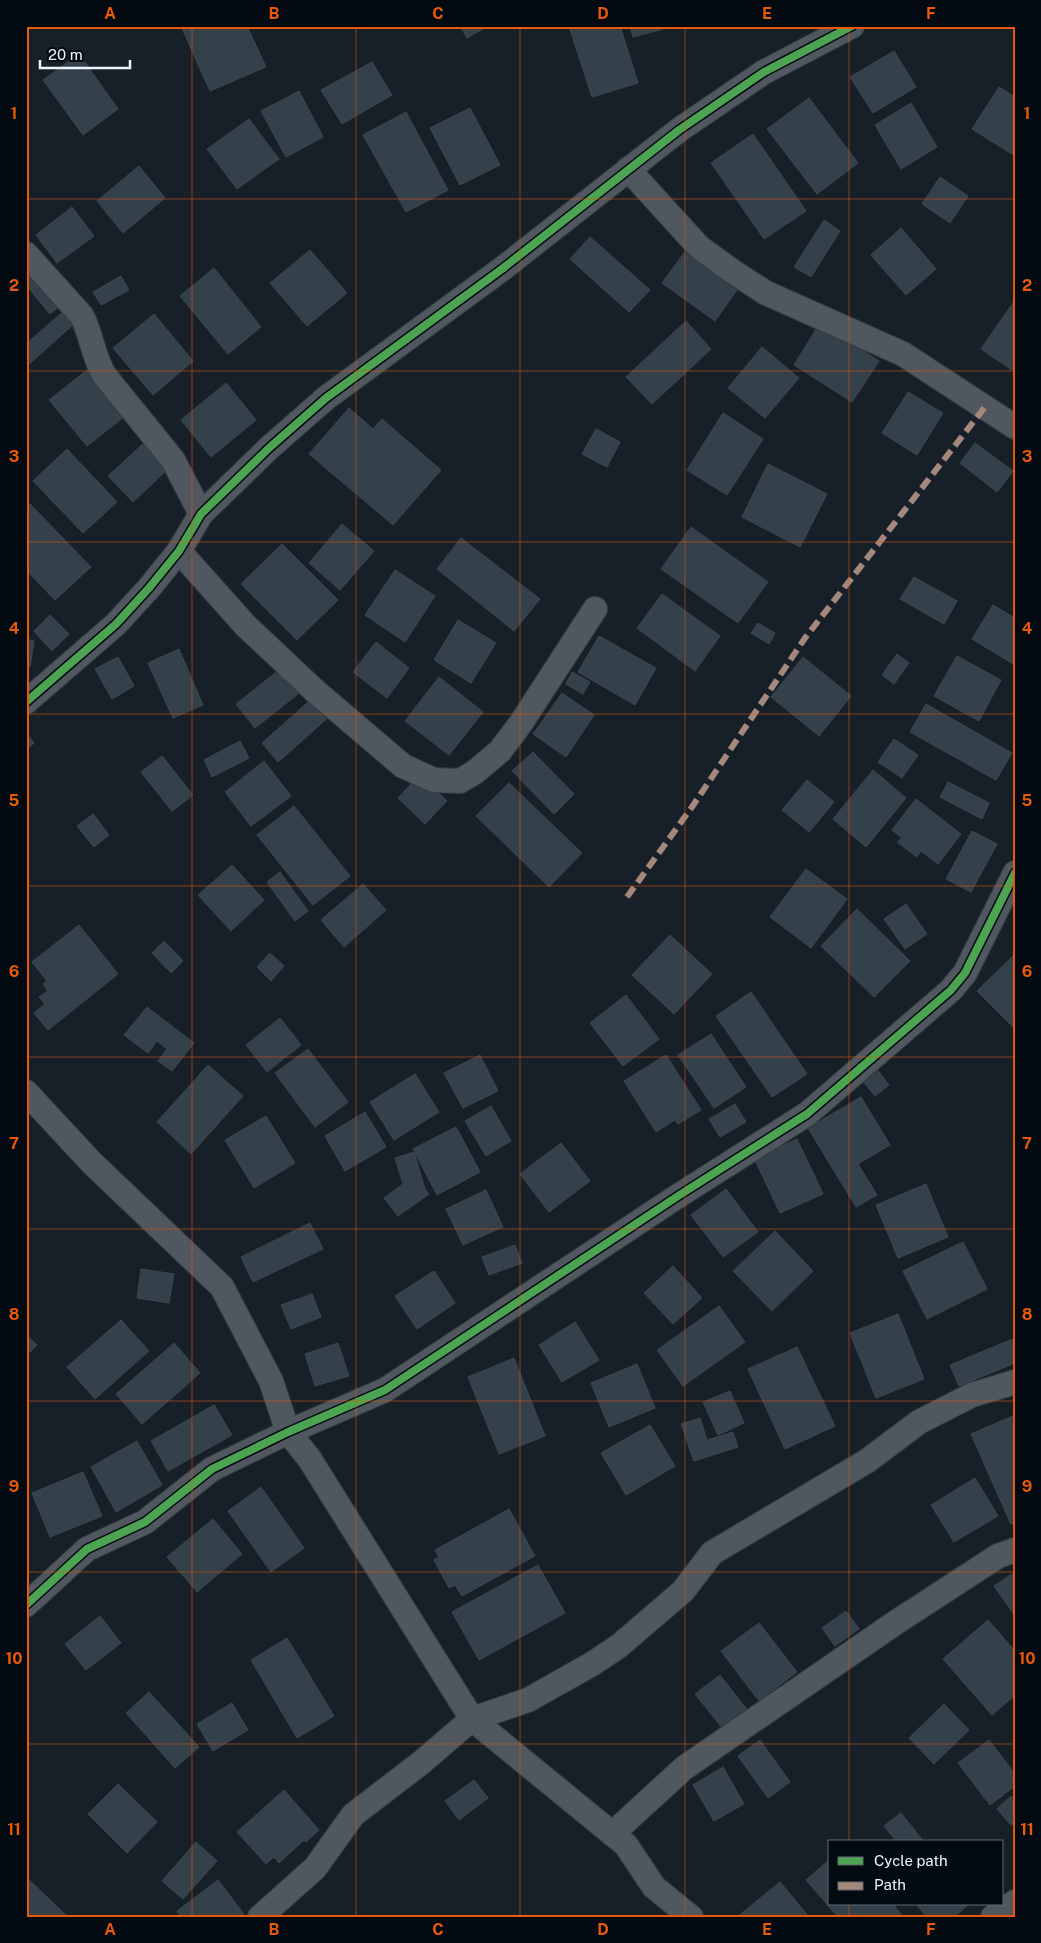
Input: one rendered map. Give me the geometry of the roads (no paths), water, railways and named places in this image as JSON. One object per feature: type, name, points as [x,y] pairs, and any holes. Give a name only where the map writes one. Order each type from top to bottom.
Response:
[{"type":"street","points":[[26,702],[116,624],[179,551],[201,514],[269,448],[326,398],[502,269],[679,130],[764,72],[852,26]]},
{"type":"street","points":[[628,169],[699,246],[732,271],[766,293],[903,354],[1015,427]]},
{"type":"street","points":[[26,254],[82,316],[88,328],[97,363],[105,376],[173,460],[201,514]]},
{"type":"street","points":[[179,551],[245,624],[316,691],[403,766],[434,780],[460,781],[475,772],[500,751],[595,609]]},
{"type":"street","points":[[26,1606],[87,1549],[145,1522],[212,1469],[288,1432],[385,1390],[669,1202],[807,1114],[951,990],[965,974],[1015,873]]},
{"type":"street","points":[[26,1092],[92,1163],[222,1287],[271,1381],[288,1432],[309,1458],[472,1719],[626,1844],[654,1887],[691,1917]]},
{"type":"street","points":[[260,1917],[315,1868],[353,1815],[422,1762],[472,1719],[528,1700],[592,1664],[619,1646],[683,1591],[712,1553],[852,1471],[919,1422],[972,1395],[1015,1382]]},
{"type":"street","points":[[612,1834],[684,1768],[906,1616],[998,1556],[1015,1550]]},
{"type":"street","points":[[993,1917],[1015,1902]]}]
